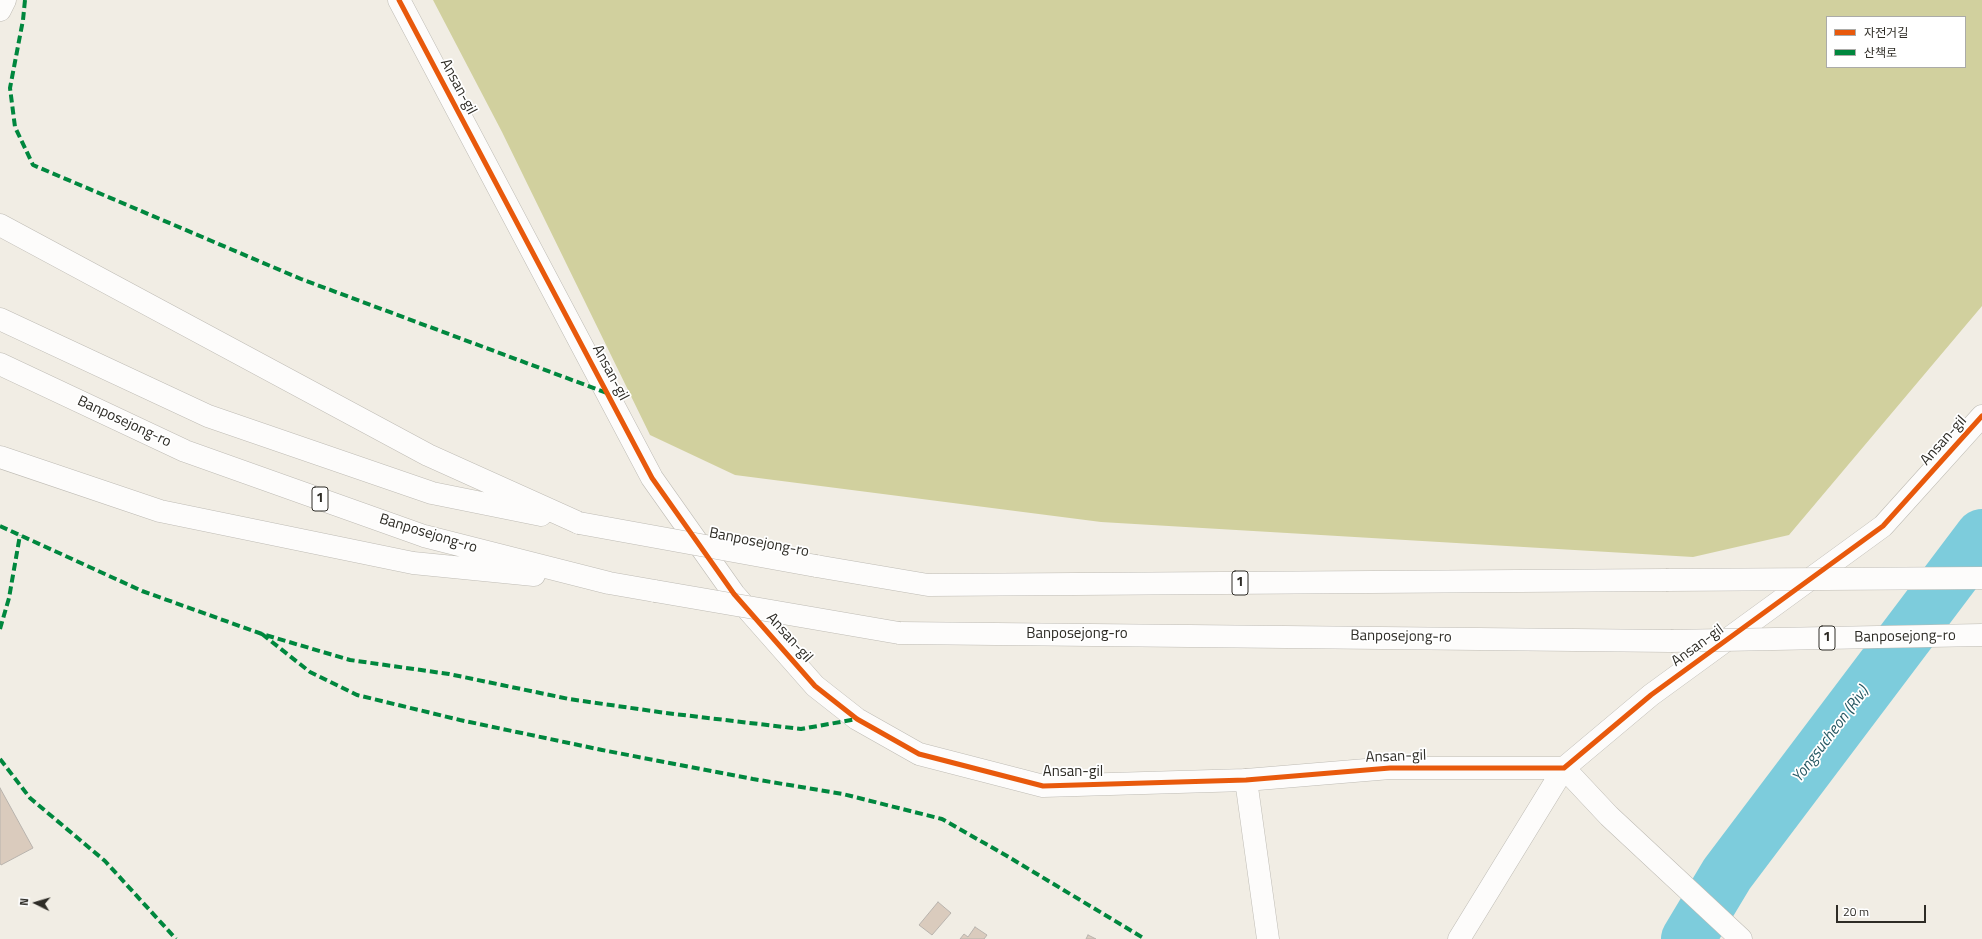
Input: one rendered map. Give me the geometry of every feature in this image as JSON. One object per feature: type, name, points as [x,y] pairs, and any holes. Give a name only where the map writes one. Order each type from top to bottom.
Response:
[{"type":"main road","points":[[0,10],[5,0]]},
{"type":"main road","name":"Ansan-gil","points":[[399,0],[652,478],[734,594],[815,686],[858,719],[919,754],[1043,786],[1246,780],[1390,768],[1564,768],[1651,695],[1883,526],[1982,416]]},
{"type":"main road","points":[[0,225],[428,455],[580,523]]},
{"type":"main road","name":"Banposejong-ro","points":[[0,320],[216,419],[432,493],[580,523],[816,566],[928,584],[1982,578]]},
{"type":"main road","name":"Banposejong-ro","points":[[0,364],[185,451],[424,536],[609,583],[899,633],[1672,641],[1982,635]]},
{"type":"main road","points":[[0,457],[160,510],[413,563],[609,583]]},
{"type":"main road","points":[[1460,939],[1564,768],[1609,816],[1741,939]]},
{"type":"main road","points":[[1246,780],[1268,939]]},
{"type":"shaded area","points":[[433,0],[1982,0],[1982,306],[1789,535],[1693,557],[1101,522],[735,475],[650,435],[502,132]]},
{"type":"building","points":[[0,788],[33,848],[1,865],[0,863]]},
{"type":"building","points":[[938,902],[951,913],[932,935],[919,925]]},
{"type":"building","points":[[975,927],[987,935],[984,939],[960,939],[964,934],[968,937]]},
{"type":"building","points":[[1088,935],[1096,939],[1086,939]]},
{"type":"waterway","name":"Yongsucheon (Riv.)","points":[[1688,939],[1727,874],[1982,536]]},
{"type":"marked path","points":[[25,0],[23,20],[10,88],[15,127],[33,165],[301,279],[607,393]]},
{"type":"marked path","points":[[0,526],[142,591],[262,634],[350,660],[449,674],[569,699],[666,713],[801,729],[857,719]]},
{"type":"marked path","points":[[0,629],[9,598],[20,535]]},
{"type":"marked path","points":[[262,634],[310,672],[357,695],[460,720],[602,750],[753,779],[843,794],[942,819],[1007,856],[1145,939]]},
{"type":"marked path","points":[[0,759],[30,798],[105,861],[176,939]]},
{"type":"cycle path","points":[[399,0],[652,478],[734,594],[815,686],[857,719],[919,754],[1043,786],[1246,780],[1390,768],[1564,768],[1651,695],[1883,526],[1982,416]]}]
